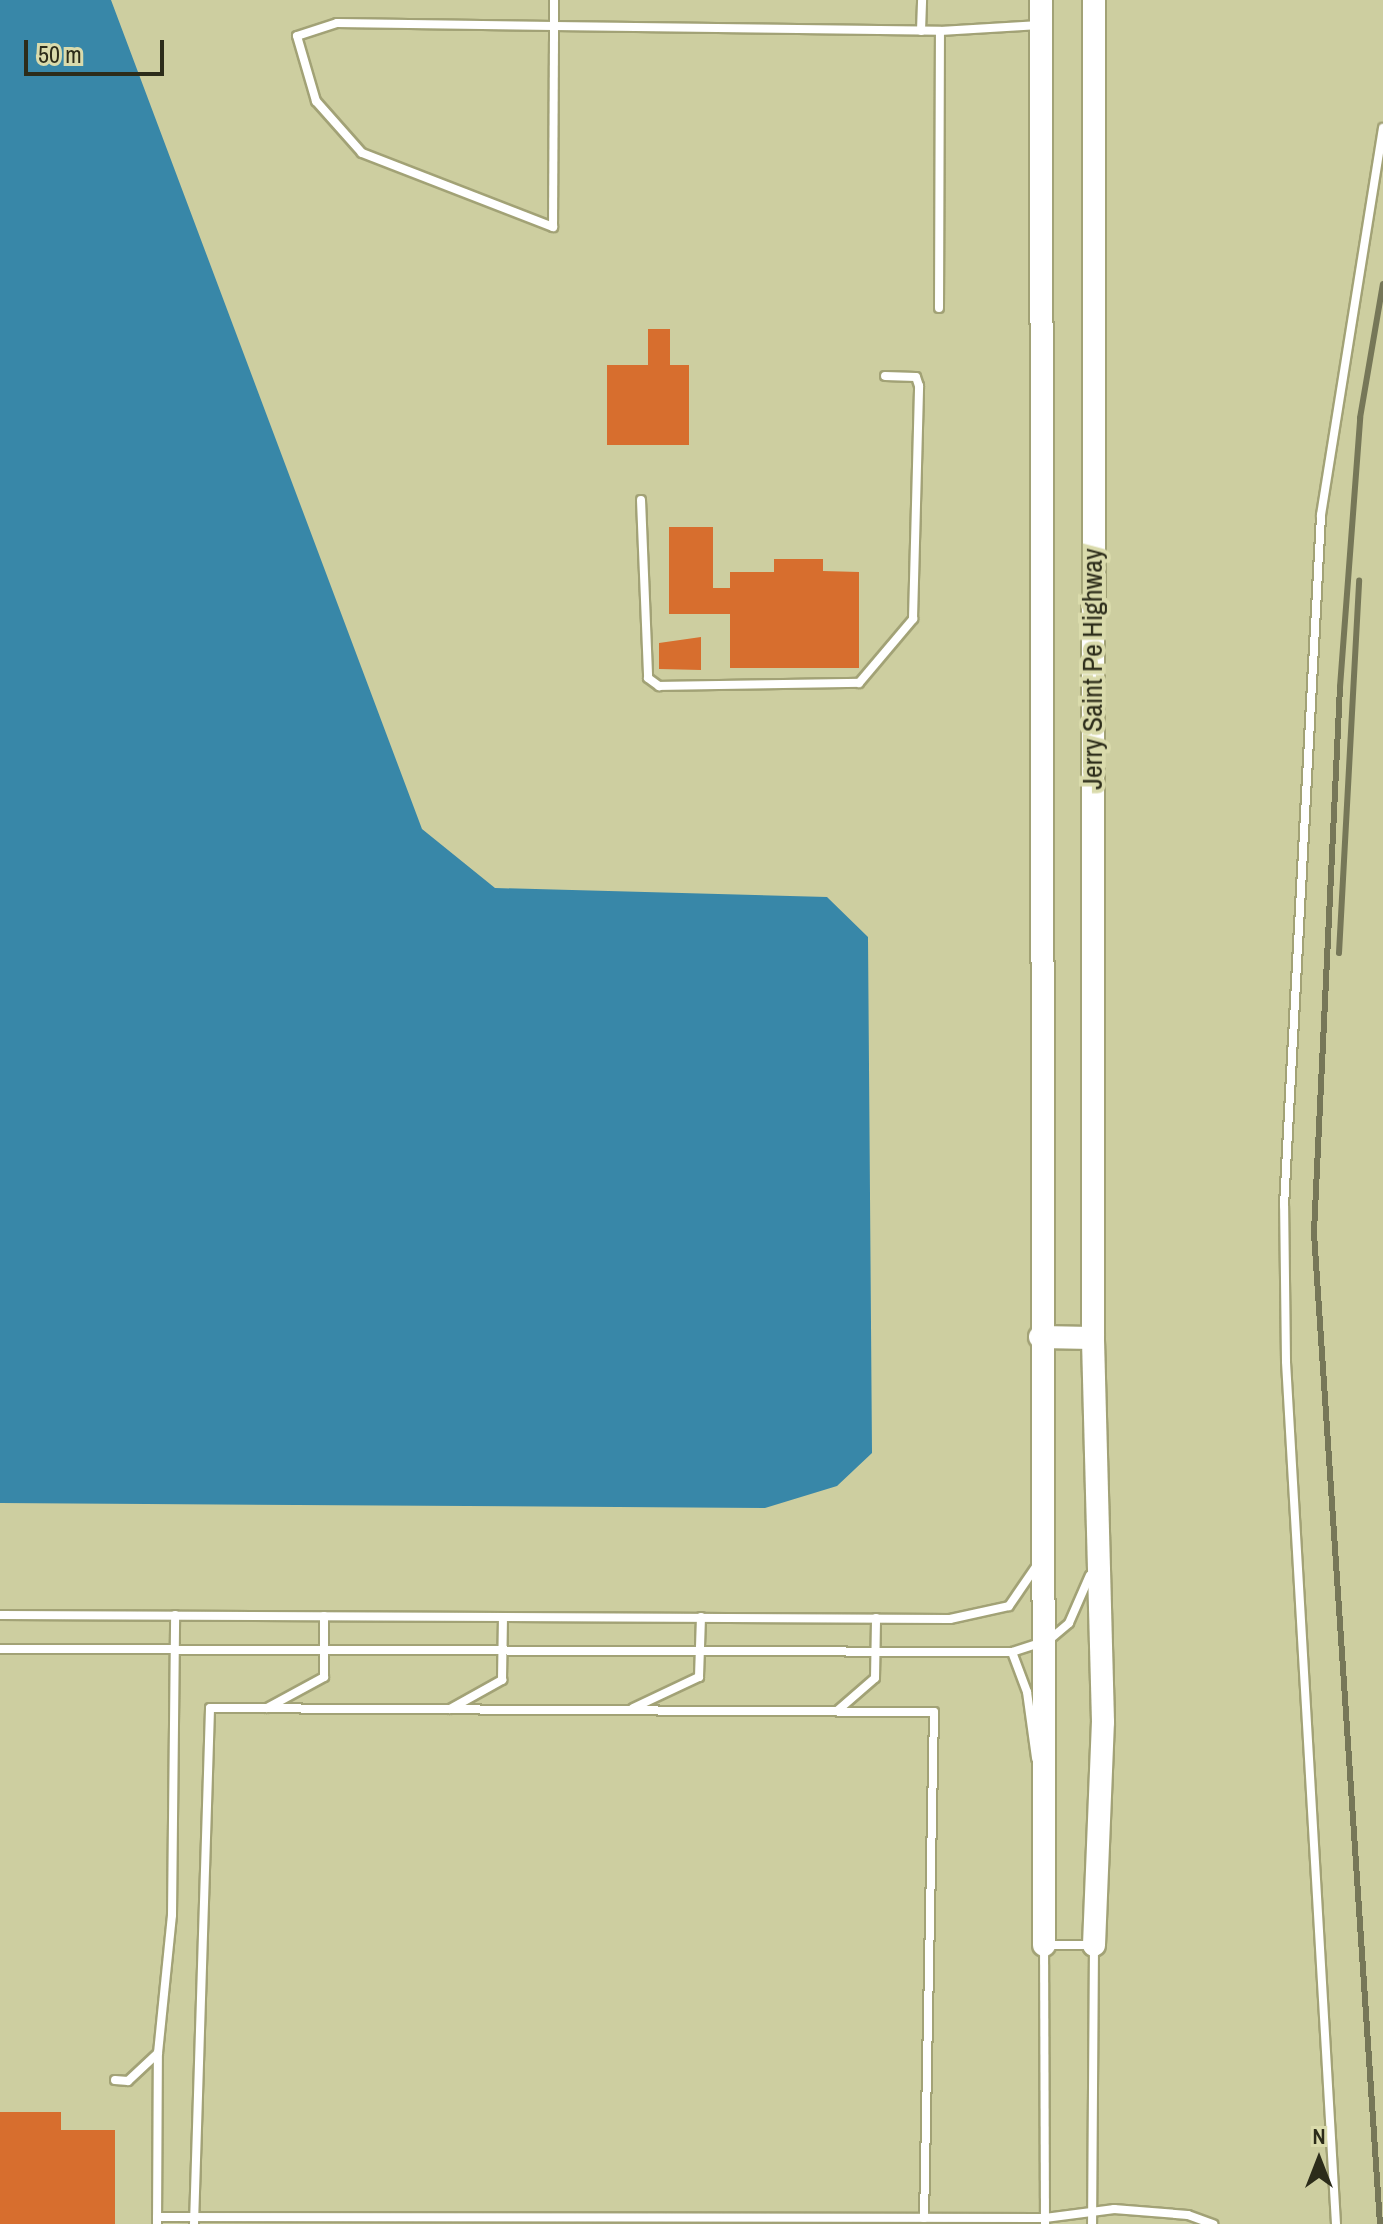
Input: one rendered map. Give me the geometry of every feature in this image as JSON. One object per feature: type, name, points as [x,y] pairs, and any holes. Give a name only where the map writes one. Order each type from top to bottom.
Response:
[{"type":"main road","name":"Jerry Saint Pe Highway","points":[[1041,0],[1040,1337],[1043,1545],[1049,1640],[1044,1772],[1044,1945]]},
{"type":"main road","name":"Jerry Saint Pe Highway","points":[[1094,0],[1093,1338],[1103,1769],[1094,1945]]},
{"type":"main road","points":[[1040,1337],[1093,1338]]},
{"type":"lane","points":[[554,0],[554,26],[553,227],[362,153],[316,101],[297,36],[337,23],[554,26],[921,31],[1041,25]]},
{"type":"lane","points":[[921,31],[922,0]]},
{"type":"lane","points":[[939,308],[940,31]]},
{"type":"lane","points":[[1336,2224],[1288,1393],[1284,1206],[1321,515],[1383,128]]},
{"type":"lane","points":[[641,500],[648,678],[659,686],[859,683],[913,619],[919,386],[916,377],[885,376]]},
{"type":"lane","points":[[0,1649],[1012,1652],[1049,1640],[1079,1611],[1098,1541]]},
{"type":"lane","points":[[0,1615],[876,1618],[994,1612],[1029,1584],[1043,1545]]},
{"type":"lane","points":[[175,1615],[172,1915],[158,2053],[157,2220],[924,2218],[1045,2221],[1092,2211],[1149,2209],[1213,2224]]},
{"type":"lane","points":[[266,1708],[324,1677],[324,1616]]},
{"type":"lane","points":[[449,1709],[502,1680],[503,1617]]},
{"type":"lane","points":[[629,1710],[699,1677],[701,1617]]},
{"type":"lane","points":[[836,1711],[875,1678],[876,1618]]},
{"type":"lane","points":[[1012,1652],[1027,1692],[1030,1746],[1044,1772]]},
{"type":"lane","points":[[194,2220],[210,1708],[934,1712],[924,2218]]},
{"type":"lane","points":[[1045,2221],[1044,1945],[1094,1945],[1092,2224]]},
{"type":"lane","points":[[115,2080],[128,2081],[158,2053]]},
{"type":"water","points":[[0,0],[111,0],[422,829],[495,888],[827,897],[868,937],[872,1453],[837,1486],[765,1508],[0,1503]]},
{"type":"building","points":[[648,329],[670,329],[670,365],[689,365],[689,445],[607,445],[607,365],[648,365]]},
{"type":"building","points":[[669,527],[713,527],[713,588],[730,588],[730,572],[774,572],[774,559],[823,559],[823,571],[859,572],[859,668],[730,668],[730,614],[669,614]]},
{"type":"building","points":[[701,637],[701,670],[659,669],[659,643]]},
{"type":"building","points":[[0,2112],[61,2112],[61,2130],[115,2130],[115,2224],[0,2224]]},
{"type":"railway","points":[[1380,2224],[1314,1232],[1340,687],[1360,418],[1383,284]]},
{"type":"railway","points":[[1339,953],[1359,581]]}]
